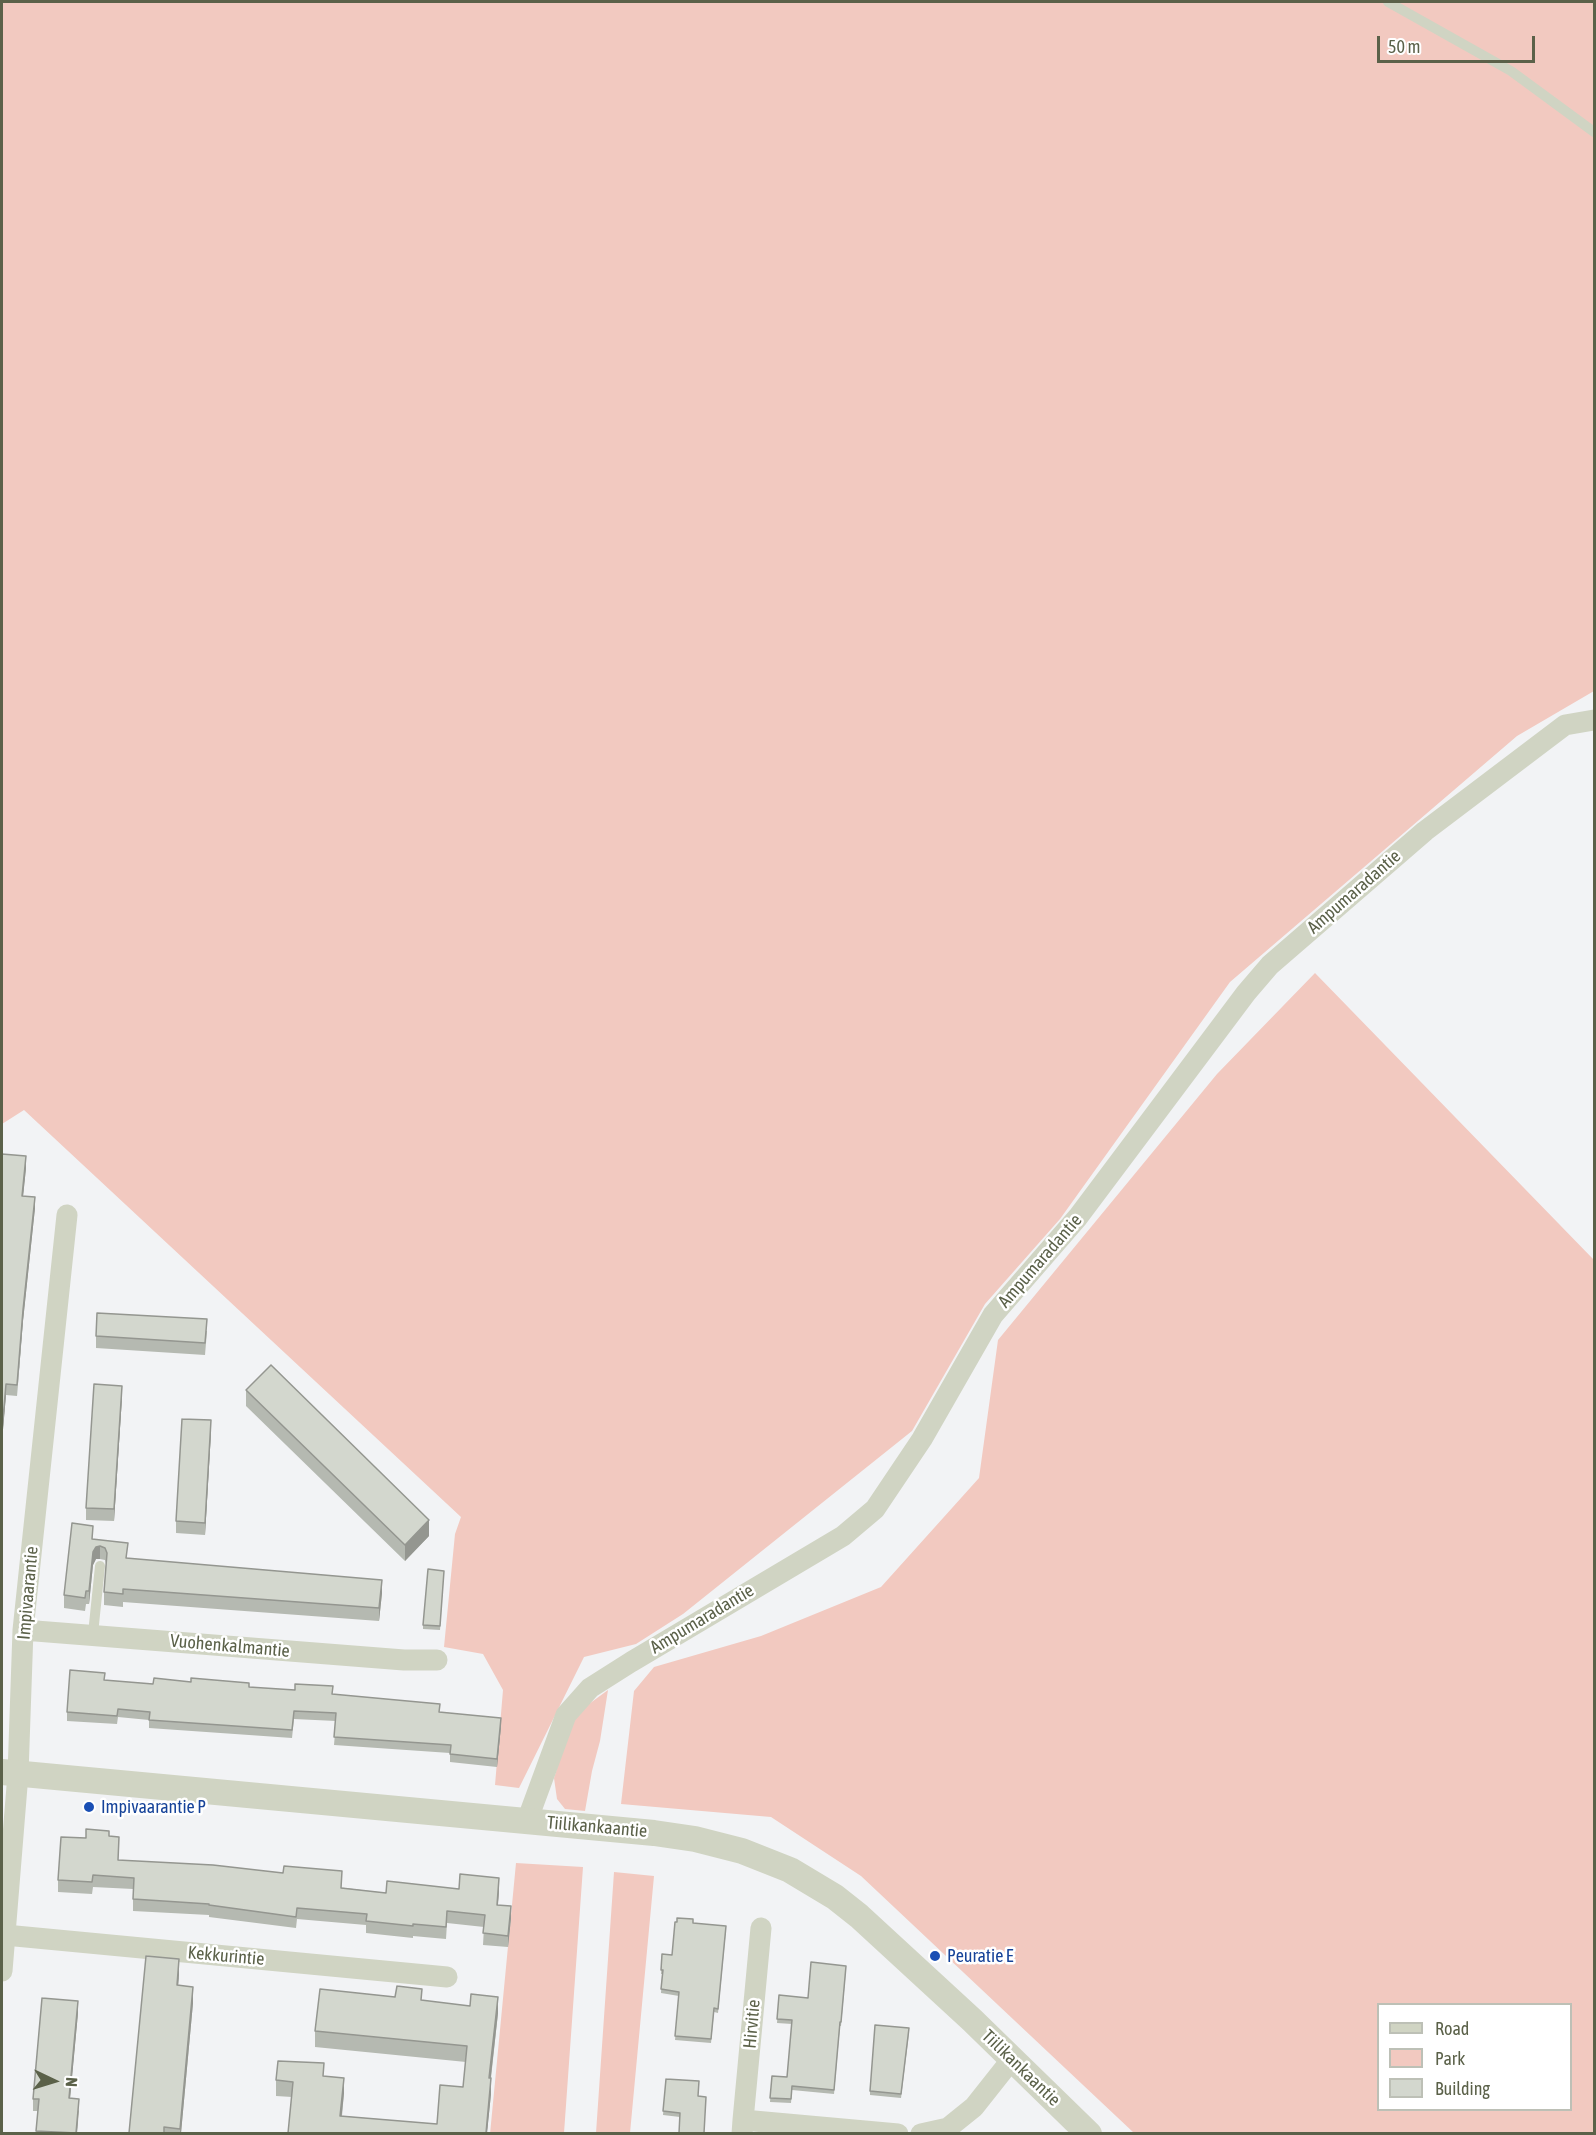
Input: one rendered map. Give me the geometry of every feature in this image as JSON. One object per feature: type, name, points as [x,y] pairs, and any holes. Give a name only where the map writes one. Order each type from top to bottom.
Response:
[{"type":"street","name":"Ampumaradantie","points":[[526,1821],[566,1715],[590,1688],[843,1536],[875,1509],[922,1439],[993,1315],[1085,1208],[1246,993],[1270,965],[1425,831],[1565,725],[1594,720]]},
{"type":"street","name":"Impivaarantie","points":[[2,1971],[10,1773],[67,1215]]},
{"type":"street","name":"Vuohenkalmantie","points":[[23,1630],[404,1660],[437,1660]]},
{"type":"street","name":"Tiilikankaantie","points":[[10,1773],[654,1833],[695,1839],[742,1851],[790,1870],[835,1897],[859,1916],[1089,2133]]},
{"type":"street","name":"Hirvitie","points":[[761,1928],[742,2127],[898,2133]]},
{"type":"street","name":"Kekkurintie","points":[[5,1935],[447,1977]]},
{"type":"street","points":[[921,2133],[947,2131],[974,2107],[1012,2059]]},
{"type":"lane","points":[[1388,2],[1511,71],[1594,132]]},
{"type":"lane","points":[[93,1634],[100,1566]]},
{"type":"green space","points":[[2,2],[1594,2],[1594,691],[1517,736],[1230,982],[1060,1219],[985,1304],[912,1431],[683,1614],[636,1644],[584,1657],[519,1788],[495,1785],[503,1690],[483,1654],[444,1647],[455,1534],[461,1517],[24,1110],[2,1124]]},
{"type":"green space","points":[[1315,973],[1594,1260],[1594,2133],[1134,2133],[861,1876],[771,1817],[621,1804],[634,1691],[654,1667],[761,1636],[881,1587],[979,1478],[998,1340],[1217,1074]]},
{"type":"green space","points":[[608,1690],[585,1811],[565,1809],[557,1799],[554,1778],[574,1715]]},
{"type":"green space","points":[[516,1863],[583,1867],[564,2133],[490,2134]]},
{"type":"green space","points":[[614,1872],[654,1876],[630,2133],[596,2133]]},
{"type":"building","points":[[2,1154],[26,1156],[22,1196],[35,1197],[17,1385],[6,1384],[2,1430]]},
{"type":"building","points":[[97,1313],[207,1319],[205,1343],[96,1336]]},
{"type":"building","points":[[271,1365],[429,1520],[405,1545],[246,1390]]},
{"type":"building","points":[[94,1384],[122,1386],[114,1509],[86,1508]]},
{"type":"building","points":[[182,1419],[211,1420],[205,1523],[176,1521]]},
{"type":"building","points":[[72,1523],[93,1526],[92,1539],[128,1543],[126,1558],[382,1580],[379,1608],[123,1589],[123,1594],[104,1592],[107,1553],[105,1548],[100,1546],[96,1547],[93,1552],[89,1591],[86,1591],[85,1598],[64,1595]]},
{"type":"building","points":[[428,1569],[444,1571],[440,1626],[423,1625]]},
{"type":"building","points":[[70,1670],[105,1673],[104,1680],[153,1684],[154,1678],[191,1682],[191,1678],[249,1683],[249,1687],[295,1690],[295,1684],[333,1686],[332,1694],[440,1704],[439,1712],[501,1718],[497,1759],[450,1754],[451,1745],[334,1737],[336,1713],[294,1711],[292,1730],[149,1720],[150,1712],[118,1709],[117,1716],[67,1712]]},
{"type":"building","points":[[86,1829],[109,1831],[109,1836],[119,1837],[118,1860],[213,1865],[283,1873],[284,1866],[342,1871],[341,1888],[386,1893],[387,1881],[459,1889],[460,1874],[499,1878],[497,1905],[511,1906],[508,1936],[483,1933],[485,1915],[447,1911],[446,1927],[366,1921],[367,1914],[297,1908],[296,1917],[209,1904],[133,1899],[134,1878],[93,1875],[92,1882],[58,1880],[61,1837],[86,1838]]},
{"type":"building","points":[[677,1918],[693,1919],[693,1923],[726,1926],[718,2009],[714,2008],[711,2039],[675,2036],[679,1992],[661,1989],[662,1954],[672,1955]]},
{"type":"building","points":[[146,1956],[179,1959],[177,1985],[193,1987],[180,2129],[164,2127],[164,2133],[129,2133]]},
{"type":"building","points":[[811,1962],[846,1966],[834,2090],[792,2086],[791,2099],[770,2098],[772,2076],[787,2077],[792,2020],[777,2019],[779,1995],[808,1998]]},
{"type":"building","points":[[397,1986],[422,1989],[421,2000],[470,2006],[471,1994],[498,1997],[489,2078],[491,2078],[486,2133],[288,2133],[293,2082],[276,2080],[278,2061],[324,2063],[323,2076],[344,2078],[340,2116],[437,2124],[440,2085],[463,2087],[467,2046],[315,2031],[320,1989],[395,1997]]},
{"type":"building","points":[[42,1998],[78,2001],[69,2098],[79,2099],[76,2133],[36,2131],[39,2099],[33,2099]]},
{"type":"building","points":[[875,2025],[909,2028],[901,2094],[870,2091]]},
{"type":"building","points":[[666,2079],[699,2081],[698,2096],[706,2097],[704,2133],[679,2133],[680,2113],[663,2111]]},
{"type":"place","name":"Impivaarantie P","points":[[89,1807]]},
{"type":"place","name":"Peuratie E","points":[[935,1956]]}]
